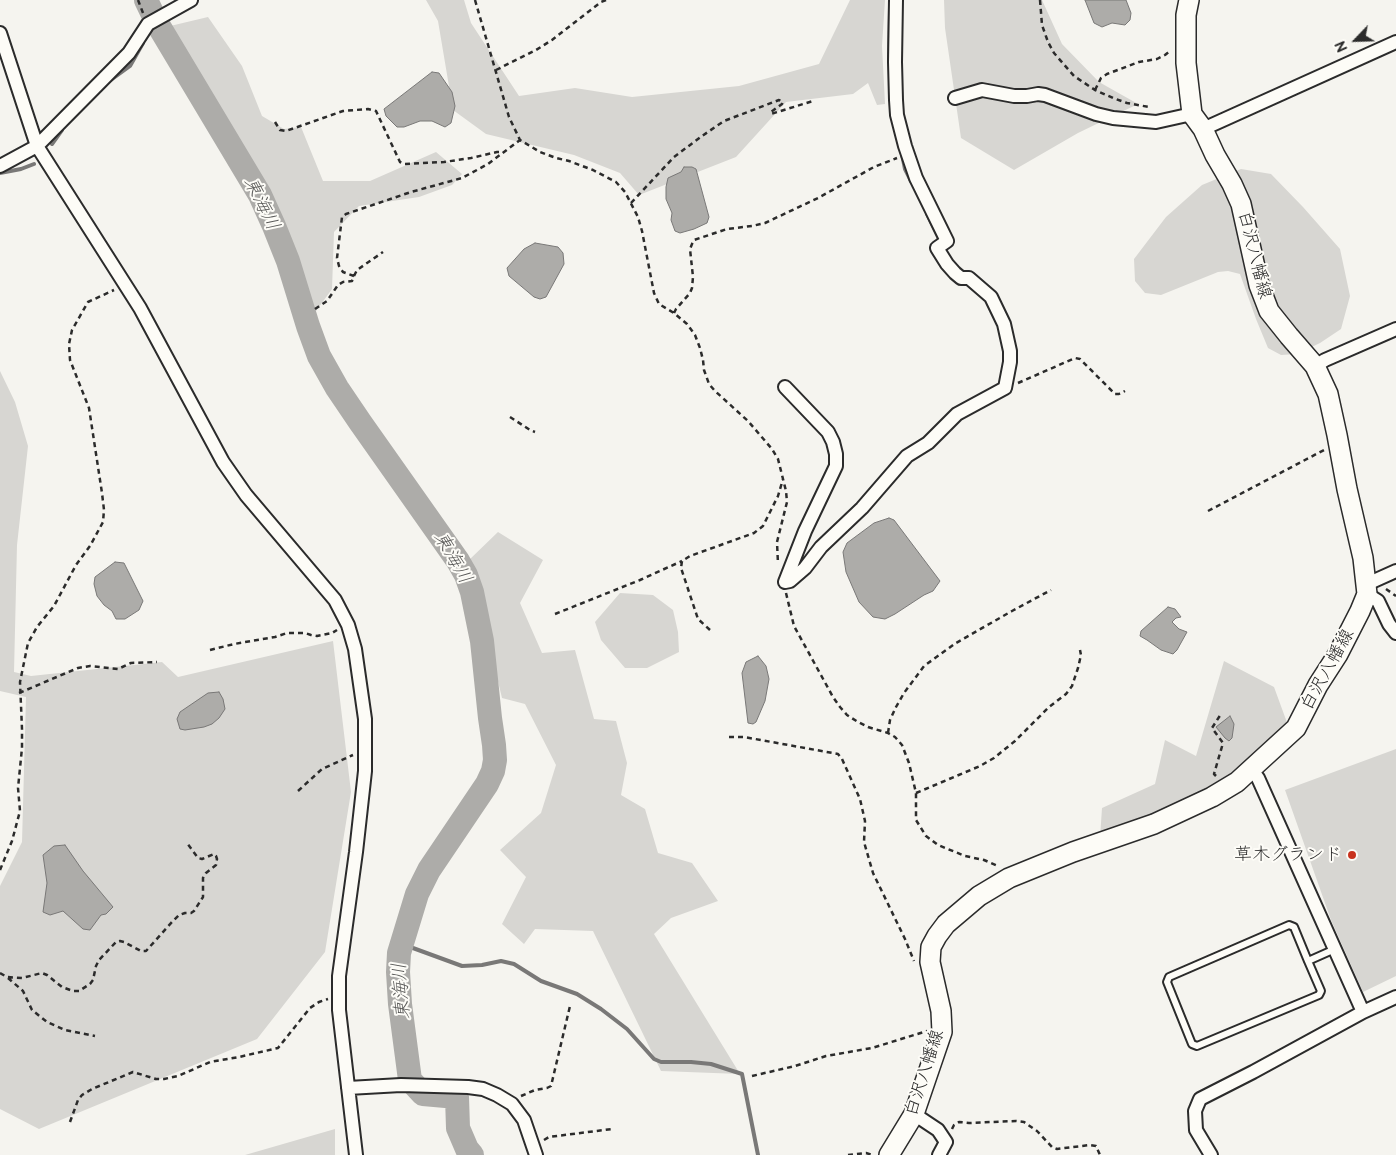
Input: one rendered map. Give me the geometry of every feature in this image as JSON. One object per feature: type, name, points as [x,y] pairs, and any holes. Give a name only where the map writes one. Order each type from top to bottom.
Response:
[{"type":"main road","name":"白沢八幡線","points":[[889,1155],[914,1114],[942,1032],[941,1011],[930,962],[931,947],[936,936],[946,924],[979,896],[1009,878],[1072,852],[1154,824],[1212,797],[1245,775],[1296,728],[1318,685],[1338,654],[1360,612],[1367,589],[1364,558],[1347,490],[1328,394],[1315,366],[1269,311],[1259,285],[1241,204],[1198,122],[1186,63],[1186,15],[1189,0]]},
{"type":"street","points":[[0,166],[37,146],[129,53],[148,24],[191,0]]},
{"type":"street","points":[[785,582],[790,581],[805,568],[821,547],[862,508],[907,456],[928,443],[957,414],[1006,388],[1010,352],[1004,324],[991,297],[969,278],[962,278],[955,273],[937,248],[947,242],[916,178],[908,155],[897,115],[895,62],[896,0]]},
{"type":"street","points":[[0,33],[37,146],[140,308],[224,462],[246,495],[335,600],[348,625],[355,649],[365,719],[365,771],[339,976],[339,1010],[356,1155]]},
{"type":"street","points":[[954,98],[982,90],[1014,96],[1038,94],[1113,118],[1156,122],[1198,122],[1396,42]]},
{"type":"street","points":[[1315,366],[1396,329]]},
{"type":"street","points":[[785,387],[828,432],[834,442],[836,466],[806,530],[785,582]]},
{"type":"street","points":[[1396,571],[1367,589],[1378,601],[1389,624],[1396,633]]},
{"type":"street","points":[[1245,775],[1258,778],[1363,1012]]},
{"type":"street","points":[[1211,1155],[1196,1130],[1195,1111],[1200,1099],[1363,1012],[1396,998]]},
{"type":"street","points":[[348,1088],[424,1085],[483,1089],[512,1104],[524,1120],[534,1150]]},
{"type":"street","points":[[914,1114],[938,1130],[943,1137],[946,1142],[939,1155]]},
{"type":"lane","points":[[1290,925],[1294,927],[1308,961],[1321,991],[1319,994],[1197,1046],[1192,1044],[1167,982],[1169,977],[1290,925]]},
{"type":"lane","points":[[1308,961],[1335,949]]},
{"type":"path","points":[[475,0],[509,117],[520,140],[540,152],[593,170],[616,182],[625,192],[638,217],[654,292],[659,304],[687,324],[695,335],[709,384],[748,421],[778,459],[784,478],[787,502],[777,542],[779,568],[785,582],[794,626],[833,697],[847,715],[868,727],[888,733],[895,737],[902,745],[909,763],[916,793],[916,820],[926,836],[938,845],[965,856],[993,863],[1002,868],[1009,878]]},
{"type":"path","points":[[496,70],[552,40],[600,1],[606,0]]},
{"type":"path","points":[[1040,0],[1042,25],[1048,42],[1054,53],[1074,76],[1095,90],[1127,102],[1156,109]]},
{"type":"path","points":[[1095,90],[1101,78],[1107,74],[1165,55],[1178,44],[1186,41]]},
{"type":"path","points":[[631,203],[674,158],[724,121],[778,100],[782,104],[771,112],[772,114],[813,101]]},
{"type":"path","points":[[275,122],[280,130],[286,131],[343,111],[368,109],[376,111],[400,162],[405,164],[444,162],[503,152]]},
{"type":"path","points":[[354,276],[343,272],[337,258],[342,216],[411,192],[462,178],[488,164],[520,140]]},
{"type":"path","points":[[674,313],[692,288],[693,277],[690,249],[694,240],[727,229],[765,223],[818,198],[874,167],[908,155]]},
{"type":"path","points":[[315,309],[327,301],[338,285],[343,282],[352,281],[357,270],[383,252]]},
{"type":"path","points":[[0,870],[12,841],[20,811],[18,788],[22,729],[19,693],[24,656],[32,634],[54,606],[76,564],[90,546],[103,522],[102,493],[89,408],[70,360],[69,344],[72,330],[88,302],[126,285]]},
{"type":"path","points":[[1006,388],[1075,358],[1080,360],[1115,394],[1125,391]]},
{"type":"path","points":[[510,417],[535,432]]},
{"type":"path","points":[[1208,510],[1339,443]]},
{"type":"path","points":[[555,614],[640,580],[690,556],[754,533],[763,526],[778,496],[784,478]]},
{"type":"path","points":[[682,561],[681,568],[698,619],[710,630]]},
{"type":"path","points":[[888,733],[890,720],[896,707],[924,666],[956,643],[1051,590]]},
{"type":"path","points":[[210,650],[287,633],[305,633],[317,636],[332,633],[348,625]]},
{"type":"path","points":[[916,793],[980,766],[994,758],[1015,741],[1049,707],[1066,694],[1072,686],[1081,655],[1080,650]]},
{"type":"path","points":[[19,693],[78,668],[90,666],[118,669],[131,663],[157,662]]},
{"type":"path","points":[[1221,714],[1212,726],[1222,743],[1214,774],[1215,776],[1236,778],[1245,775]]},
{"type":"path","points":[[729,737],[744,737],[838,754],[860,799],[865,821],[864,842],[872,873],[905,939],[916,966]]},
{"type":"path","points":[[298,791],[322,769],[361,751],[365,751]]},
{"type":"path","points":[[7,977],[22,978],[42,974],[47,975],[62,987],[79,991],[90,984],[99,960],[116,942],[124,942],[141,951],[146,951],[179,915],[194,911],[203,897],[203,878],[216,865],[217,859],[214,854],[202,859],[198,858],[187,843]]},
{"type":"path","points":[[0,974],[7,977],[23,991],[32,1010],[47,1022],[65,1030],[95,1036]]},
{"type":"path","points":[[70,1122],[78,1100],[92,1089],[133,1072],[164,1079],[178,1076],[210,1062],[274,1050],[278,1048],[310,1008],[320,1002],[339,999]]},
{"type":"path","points":[[512,1104],[522,1094],[551,1086],[570,1006]]},
{"type":"path","points":[[752,1076],[795,1066],[826,1056],[872,1048],[931,1029],[942,1032]]},
{"type":"path","points":[[943,1137],[951,1132],[954,1125],[959,1122],[1016,1121],[1024,1122],[1031,1126],[1052,1147],[1057,1149],[1096,1146],[1100,1155]]},
{"type":"path","points":[[534,1150],[549,1137],[612,1129]]},
{"type":"path","points":[[848,1155],[866,1153],[872,1155]]},
{"type":"shaded area","points":[[426,0],[464,0],[471,23],[519,96],[575,88],[632,97],[739,86],[819,64],[850,0],[885,0],[882,46],[885,104],[877,105],[868,83],[853,94],[786,102],[736,157],[639,195],[620,173],[574,155],[486,134],[453,110],[438,21]]},
{"type":"shaded area","points":[[944,0],[1042,0],[1062,44],[1099,82],[1138,104],[1078,133],[1014,170],[961,138],[945,28]]},
{"type":"shaded area","points":[[1085,0],[1126,0],[1131,13],[1130,20],[1125,25],[1112,23],[1102,27],[1094,23]]},
{"type":"shaded area","points":[[208,17],[242,66],[262,116],[284,129],[301,127],[323,181],[370,181],[436,152],[462,174],[452,185],[419,197],[359,206],[334,232],[332,289],[311,318],[294,260],[274,209],[166,27]]},
{"type":"shaded area","points":[[432,72],[439,73],[452,92],[455,106],[451,123],[445,127],[432,121],[420,121],[404,127],[397,127],[386,116],[384,109]]},
{"type":"shaded area","points":[[684,167],[696,169],[709,217],[707,223],[680,233],[675,231],[671,220],[672,213],[666,199],[666,187],[668,178],[681,172]]},
{"type":"shaded area","points":[[1241,169],[1271,174],[1340,249],[1350,296],[1341,329],[1320,343],[1297,354],[1281,355],[1268,348],[1240,274],[1228,271],[1218,272],[1161,295],[1145,293],[1135,281],[1134,259],[1166,217],[1202,185]]},
{"type":"shaded area","points":[[535,243],[558,247],[563,253],[564,264],[546,297],[540,299],[534,297],[509,276],[507,268],[524,249]]},
{"type":"shaded area","points":[[0,371],[15,402],[28,446],[17,545],[14,672],[31,676],[162,662],[178,677],[333,641],[351,792],[325,952],[257,1039],[39,1129],[0,1109],[0,886],[22,842],[26,697],[0,691]]},
{"type":"shaded area","points":[[889,518],[894,520],[940,581],[933,591],[885,619],[873,617],[859,602],[846,572],[843,552],[847,543],[874,523]]},
{"type":"shaded area","points":[[498,532],[543,560],[520,603],[542,653],[575,650],[594,719],[616,721],[627,763],[621,795],[645,809],[658,853],[692,863],[718,901],[671,918],[654,934],[740,1074],[661,1071],[593,931],[535,929],[524,944],[502,924],[526,877],[500,850],[541,813],[556,765],[525,704],[502,698],[469,560]]},
{"type":"shaded area","points":[[115,562],[124,563],[143,601],[139,610],[125,619],[116,619],[112,611],[97,596],[94,584],[95,577]]},
{"type":"shaded area","points":[[620,593],[653,595],[673,610],[678,632],[679,652],[647,668],[625,668],[601,640],[595,622]]},
{"type":"shaded area","points":[[1168,607],[1175,609],[1181,617],[1176,618],[1172,622],[1179,629],[1187,632],[1173,654],[1161,650],[1140,636],[1141,631]]},
{"type":"shaded area","points":[[758,656],[766,666],[769,679],[765,701],[756,722],[753,724],[748,723],[742,673],[746,662]]},
{"type":"shaded area","points":[[1224,661],[1274,687],[1289,728],[1234,777],[1204,795],[1100,838],[1102,808],[1155,784],[1165,740],[1196,756]]},
{"type":"shaded area","points":[[219,692],[225,709],[219,718],[212,724],[204,727],[180,729],[177,719],[180,712],[208,693]]},
{"type":"shaded area","points":[[1230,716],[1234,724],[1232,738],[1229,741],[1216,727]]},
{"type":"shaded area","name":"草木グランド","points":[[1396,749],[1396,976],[1363,992],[1331,920],[1285,790]]},
{"type":"shaded area","points":[[65,845],[83,871],[113,907],[106,914],[101,915],[90,930],[83,929],[63,911],[50,915],[43,912],[47,883],[43,855],[54,846]]},
{"type":"shaded area","points":[[335,1129],[335,1155],[245,1155]]},
{"type":"waterway","name":"東海川","points":[[146,0],[157,23],[260,195],[288,261],[319,356],[337,388],[360,422],[458,561],[466,575],[472,592],[482,641],[494,745],[495,760],[493,771],[487,784],[429,870],[417,894],[399,953],[398,972],[400,1004],[410,1080],[423,1094],[457,1097],[458,1128],[467,1149],[472,1155]]},
{"type":"waterway","points":[[889,61],[890,8]]},
{"type":"waterway","points":[[108,82],[130,66],[143,43]]},
{"type":"waterway","points":[[52,144],[62,130]]},
{"type":"waterway","points":[[902,154],[905,169],[911,181]]},
{"type":"waterway","points":[[0,173],[21,169],[34,164]]},
{"type":"waterway","points":[[927,214],[939,239]]},
{"type":"waterway","points":[[402,944],[462,966],[482,965],[501,961],[514,964],[541,981],[577,994],[601,1009],[627,1029],[654,1059],[661,1062],[711,1064],[742,1074],[758,1155]]},
{"type":"place","name":"草木グランド","points":[[1352,855]]}]
